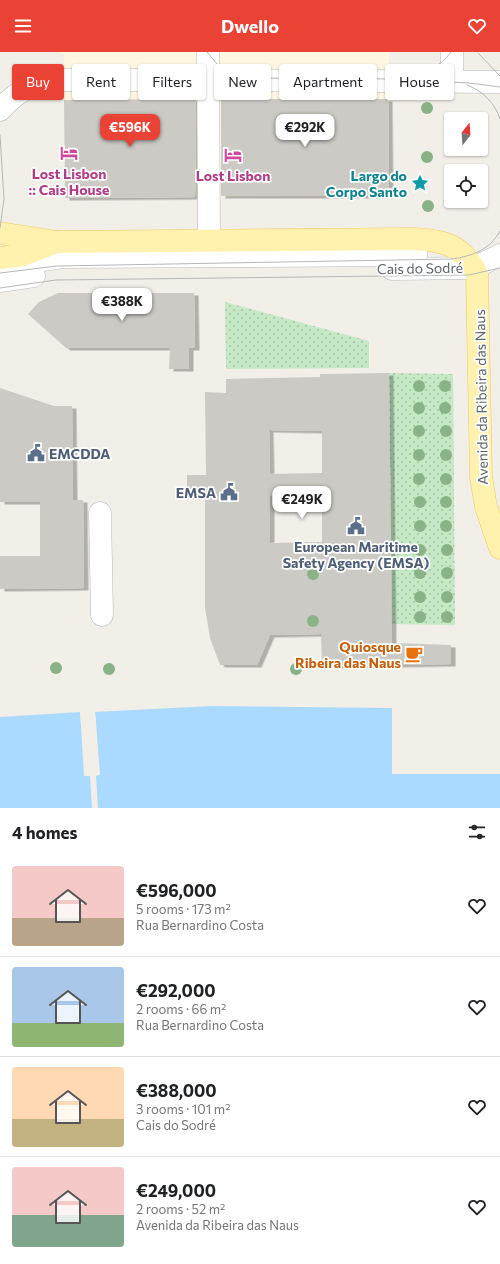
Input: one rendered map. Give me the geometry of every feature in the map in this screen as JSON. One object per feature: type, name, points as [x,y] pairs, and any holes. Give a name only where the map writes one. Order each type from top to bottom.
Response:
[{"type":"main road","points":[[0,233],[59,257]]},
{"type":"main road","name":"Cais do Sodré","points":[[59,257],[209,240],[434,240],[455,247],[466,257],[474,268]]},
{"type":"main road","points":[[0,258],[23,255],[59,257]]},
{"type":"main road","name":"Avenida da Ribeira das Naus","points":[[474,268],[477,274],[479,286],[481,477],[486,507],[500,548]]},
{"type":"street","points":[[208,52],[209,240]]},
{"type":"street","points":[[452,52],[452,64]]},
{"type":"street","points":[[0,110],[22,90],[33,85],[55,80],[385,81]]},
{"type":"street","points":[[454,81],[500,82]]},
{"type":"street","points":[[0,281],[59,257],[416,255],[416,251],[65,252],[5,261],[6,265],[59,257]]},
{"type":"street","points":[[474,268],[500,255]]},
{"type":"street","name":"Cais do Sodré","points":[[59,257],[474,268]]},
{"type":"street","points":[[100,513],[102,615]]},
{"type":"shaded area","points":[[59,52],[389,52],[389,64],[385,64],[385,100],[389,100],[389,196],[65,198],[64,54]]},
{"type":"green space","points":[[225,302],[369,341],[369,368],[226,369]]},
{"type":"green space","points":[[389,373],[453,374],[455,625],[391,624]]},
{"type":"water","points":[[211,706],[392,708],[392,774],[500,774],[500,808],[0,808],[0,717],[80,712],[81,725],[96,724],[95,712]]},
{"type":"pier","points":[[80,710],[83,723],[94,722],[93,712],[95,710],[100,775],[96,776],[98,808],[92,808],[90,776],[84,776]]},
{"type":"building","points":[[64,100],[196,100],[195,197],[65,198]]},
{"type":"building","points":[[221,100],[388,100],[389,196],[221,196]]},
{"type":"building","points":[[58,293],[194,293],[195,348],[189,348],[189,369],[169,369],[170,348],[66,348],[28,314],[39,302]]},
{"type":"building","name":"European Maritime Safety Agency (EMSA)","points":[[389,373],[392,643],[451,645],[451,664],[322,666],[321,634],[270,635],[257,665],[220,665],[210,638],[205,608],[205,497],[187,497],[187,475],[206,475],[205,392],[226,393],[226,379],[320,377],[320,374]],"holes":[[[269,430],[322,431],[322,473],[270,474]],[[270,496],[322,496],[322,542],[270,543]]]},
{"type":"building","name":"EMCDDA","points":[[0,388],[54,406],[72,406],[73,500],[83,500],[84,588],[0,589],[0,556],[40,556],[40,502],[0,502]]},
{"type":"tram line","points":[[207,52],[222,70],[240,78],[397,79],[469,83],[500,87]]},
{"type":"tram line","points":[[440,64],[451,52]]},
{"type":"tram line","points":[[478,53],[500,76]]},
{"type":"tram line","points":[[467,85],[488,98],[498,113],[500,119]]},
{"type":"tram line","points":[[0,135],[4,199],[0,228]]},
{"type":"tram line","points":[[0,273],[57,266],[452,259],[467,256],[480,251],[491,243],[500,231]]},
{"type":"tram line","points":[[0,288],[56,280],[469,275],[500,268]]},
{"type":"place","name":"Lost Lisbon :: Cais House","points":[[69,153]]},
{"type":"place","name":"Lost Lisbon","points":[[233,155]]},
{"type":"place","name":"Largo do Corpo Santo","points":[[420,183]]},
{"type":"place","name":"EMCDDA","points":[[36,453]]},
{"type":"place","name":"EMSA","points":[[229,492]]},
{"type":"place","name":"European Maritime Safety Agency (EMSA)","points":[[356,526]]},
{"type":"place","name":"Quiosque Ribeira das Naus","points":[[414,654]]}]
